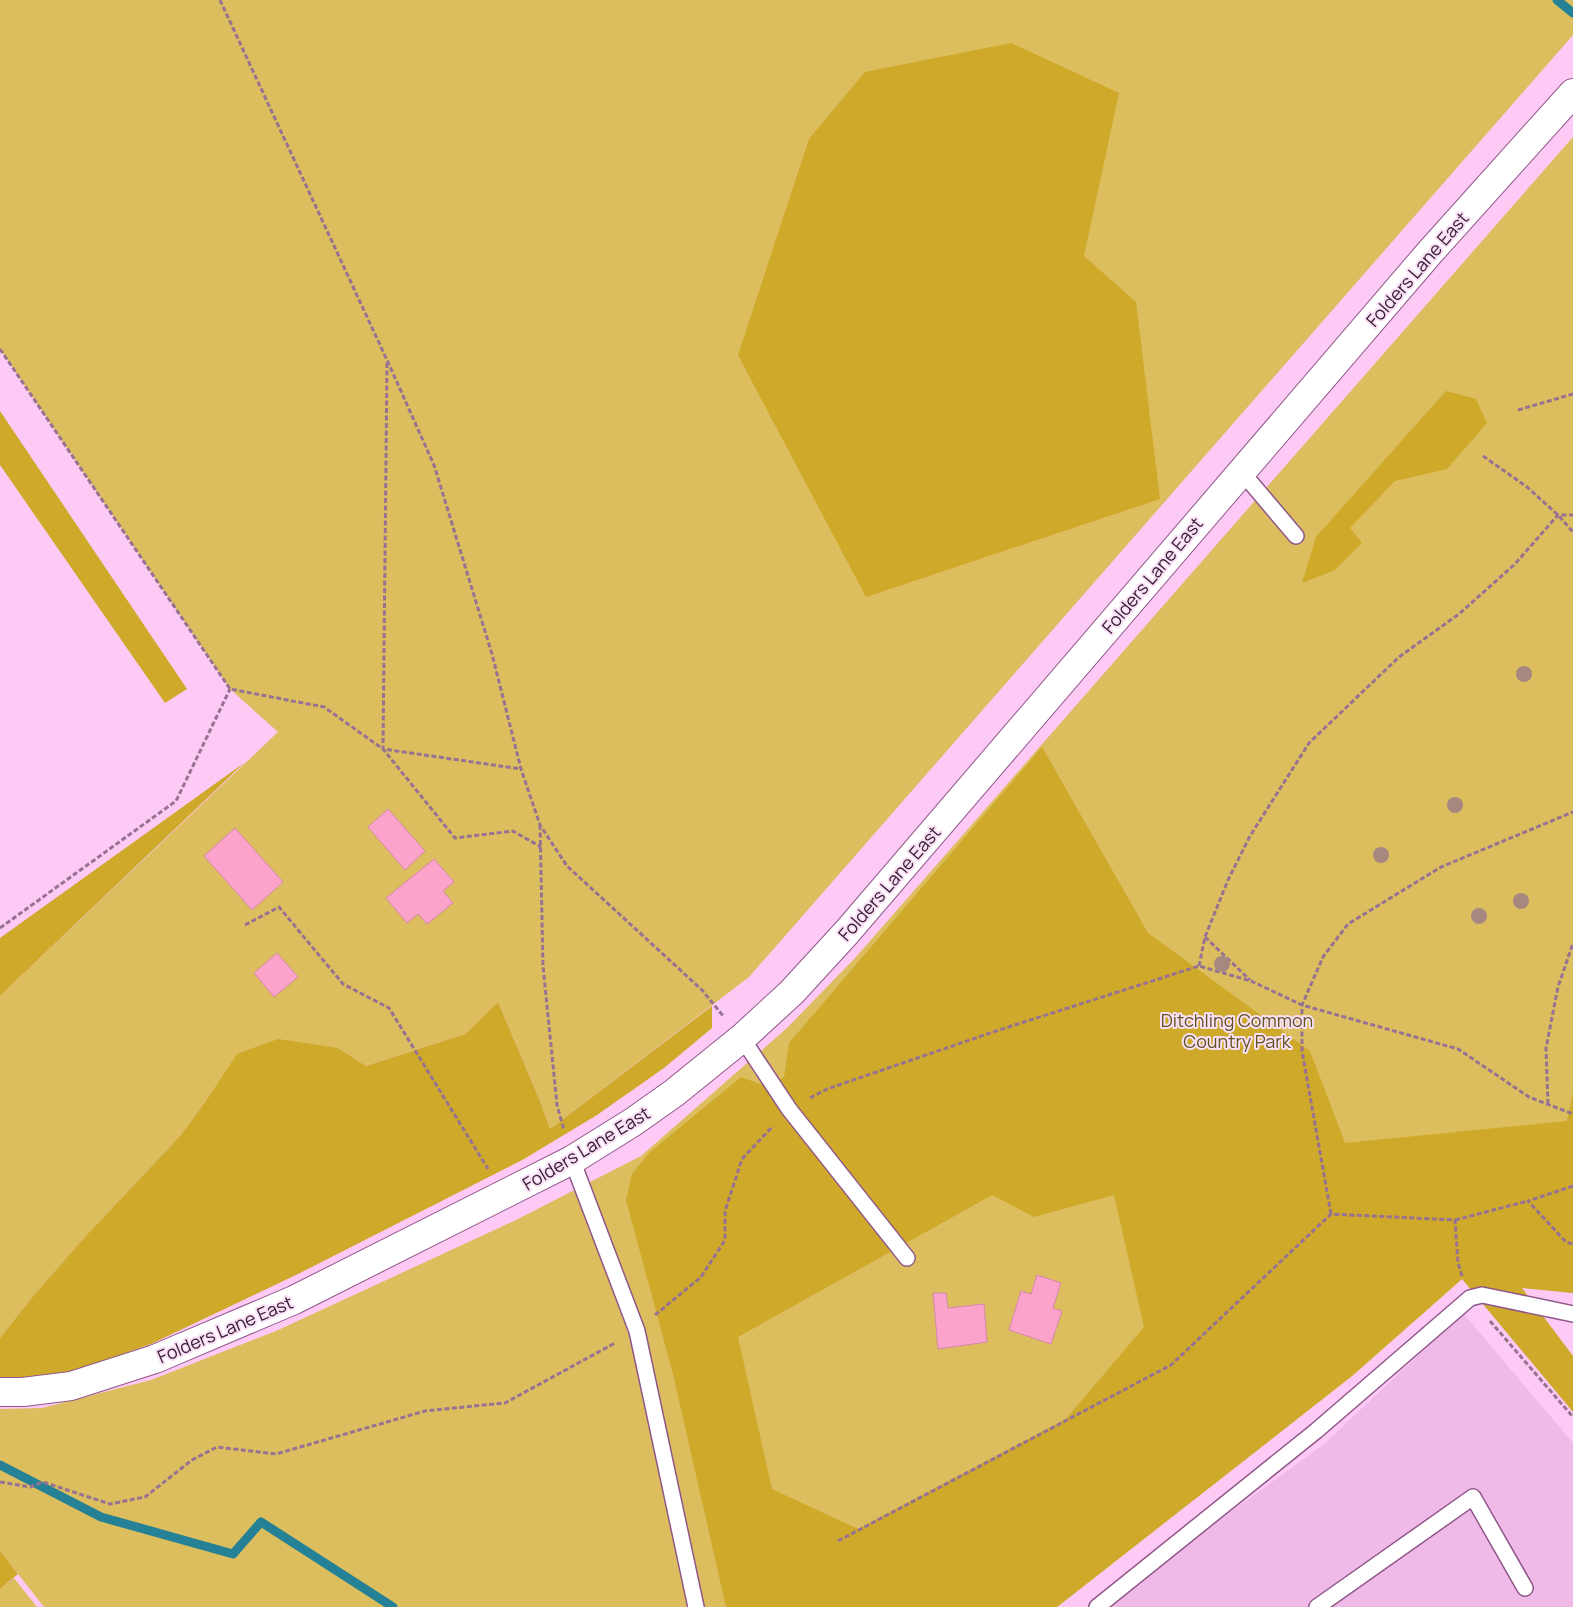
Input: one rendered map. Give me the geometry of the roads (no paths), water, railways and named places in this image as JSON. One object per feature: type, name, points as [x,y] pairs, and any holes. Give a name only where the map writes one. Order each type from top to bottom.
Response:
[{"type":"street","name":"Folders Lane East","points":[[0,1392],[23,1392],[71,1386],[155,1359],[294,1300],[504,1196],[572,1160],[674,1094],[742,1038],[792,992],[847,932],[1431,251],[1573,93]]},
{"type":"lane","points":[[1241,472],[1296,536]]},
{"type":"lane","points":[[742,1038],[789,1109],[906,1258]]},
{"type":"lane","points":[[572,1160],[637,1331],[696,1607]]},
{"type":"lane","points":[[1097,1607],[1316,1431],[1470,1298],[1482,1295],[1573,1314]]},
{"type":"lane","points":[[1317,1607],[1473,1497],[1525,1588]]},
{"type":"waterway","points":[[1557,0],[1573,13]]},
{"type":"waterway","points":[[0,1465],[101,1517],[233,1554],[261,1522],[393,1607]]},
{"type":"park label","name":"Ditchling Common Country Park","points":[[1237,1030]]}]
